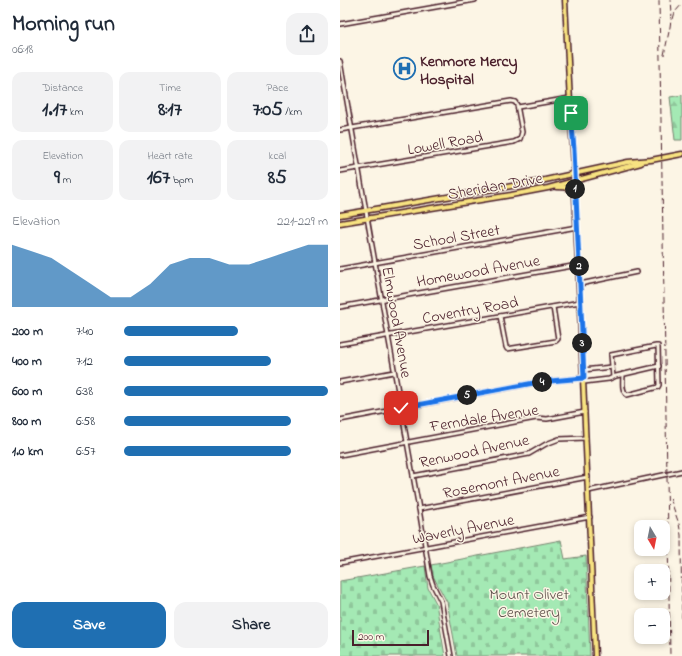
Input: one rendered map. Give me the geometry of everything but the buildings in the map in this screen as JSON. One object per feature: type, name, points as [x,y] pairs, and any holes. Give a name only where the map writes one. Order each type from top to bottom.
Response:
[{"type":"main road","points":[[565,0],[580,284],[595,656]]},
{"type":"main road","name":"Sheridan Drive","points":[[340,223],[548,188],[651,160],[682,154]]},
{"type":"main road","name":"Sheridan Drive","points":[[340,214],[509,186],[628,162],[651,160]]},
{"type":"main road","points":[[509,186],[511,195]]},
{"type":"main road","points":[[548,188],[567,187],[575,193]]},
{"type":"main road","points":[[443,197],[445,206]]},
{"type":"street","points":[[340,24],[451,2],[475,0]]},
{"type":"street","name":"Elmwood Avenue","points":[[340,61],[431,579],[442,604],[451,656]]},
{"type":"street","points":[[340,93],[346,92]]},
{"type":"street","points":[[340,130],[511,101],[515,102],[518,107],[570,98]]},
{"type":"street","name":"Lowell Road","points":[[340,171],[516,142],[520,139],[522,132],[518,107]]},
{"type":"street","name":"School Street","points":[[340,269],[577,227]]},
{"type":"street","name":"Homewood Avenue","points":[[340,307],[579,265]]},
{"type":"street","points":[[580,284],[637,272]]},
{"type":"street","name":"Coventry Road","points":[[340,344],[580,302]]},
{"type":"street","points":[[500,316],[507,349],[536,345],[558,341],[552,307]]},
{"type":"street","points":[[613,377],[610,355],[656,346],[658,347],[658,388],[635,394],[624,394],[623,374]]},
{"type":"street","points":[[340,420],[539,382],[609,379],[623,374],[659,366]]},
{"type":"street","points":[[583,370],[612,367]]},
{"type":"street","points":[[340,382],[394,372]]},
{"type":"street","name":"Ferndale Avenue","points":[[340,455],[536,418],[547,419],[585,412]]},
{"type":"street","name":"Renwood Avenue","points":[[413,476],[529,454],[546,444],[560,439],[586,438]]},
{"type":"street","points":[[588,491],[682,471]]},
{"type":"street","name":"Rosemont Avenue","points":[[419,509],[588,477]]},
{"type":"street","name":"Waverly Avenue","points":[[340,563],[590,516]]},
{"type":"green space","points":[[682,95],[682,140],[675,140],[670,97]]},
{"type":"green space","name":"Mount Olivet Cemetery","points":[[561,540],[565,559],[586,556],[590,656],[457,656],[447,602],[433,576],[431,565]]},
{"type":"green space","points":[[425,566],[428,588],[436,603],[445,656],[340,656],[340,581]]},
{"type":"railway","points":[[659,0],[670,656]]},
{"type":"railway","points":[[664,55],[672,13],[671,0]]},
{"type":"railway","points":[[673,19],[675,12],[682,4]]},
{"type":"railway","points":[[670,498],[679,524],[681,535],[682,637]]},
{"type":"place","name":"Kenmore Mercy Hospital","points":[[405,69]]},
{"type":"route","points":[[401,408],[539,382],[584,378],[571,113]]}]
